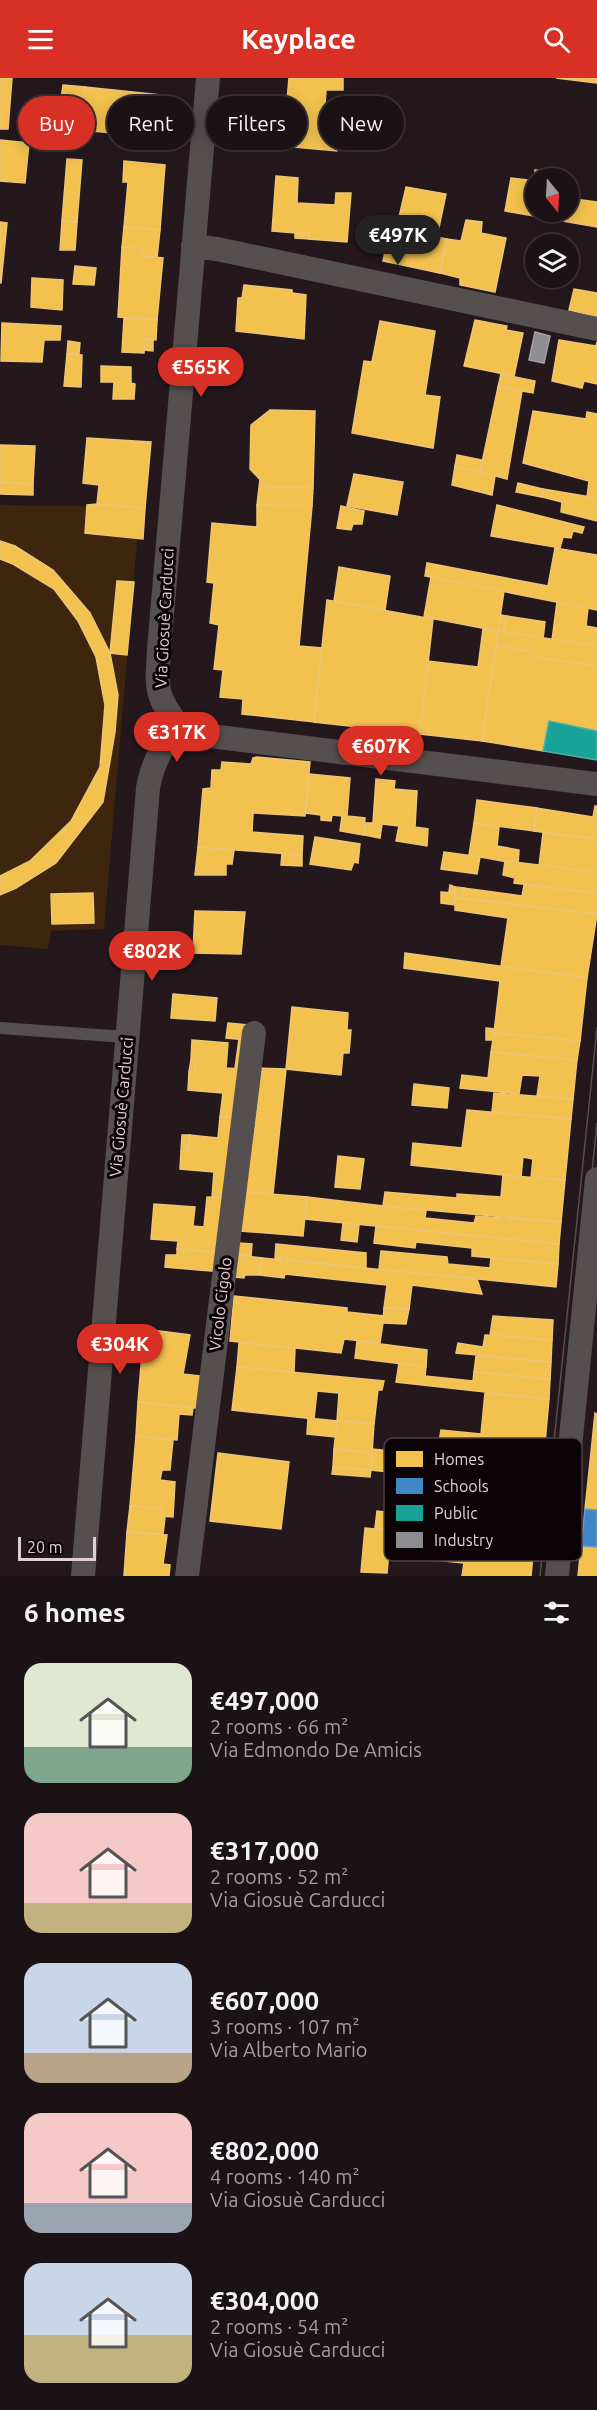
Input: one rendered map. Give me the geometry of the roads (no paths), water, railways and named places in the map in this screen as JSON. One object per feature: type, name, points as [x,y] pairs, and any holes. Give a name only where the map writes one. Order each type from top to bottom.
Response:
[{"type":"street","name":"Via Giosuè Carducci","points":[[83,1576],[148,788],[151,770],[158,755],[178,725],[162,705],[158,685],[208,78]]},
{"type":"street","points":[[193,246],[597,329]]},
{"type":"street","points":[[178,725],[202,735],[597,784]]},
{"type":"street","name":"Vicolo Cigolo","points":[[187,1576],[254,1033]]},
{"type":"street","points":[[571,1438],[597,1179]]},
{"type":"street","points":[[557,1576],[559,1561]]},
{"type":"lane","points":[[0,1028],[126,1037]]},
{"type":"tram line","points":[[554,1438],[597,1028]]},
{"type":"tram line","points":[[587,1221],[597,1123]]},
{"type":"tram line","points":[[564,1438],[571,1370]]},
{"type":"tram line","points":[[540,1576],[542,1561]]},
{"type":"tram line","points":[[550,1576],[552,1561]]}]
